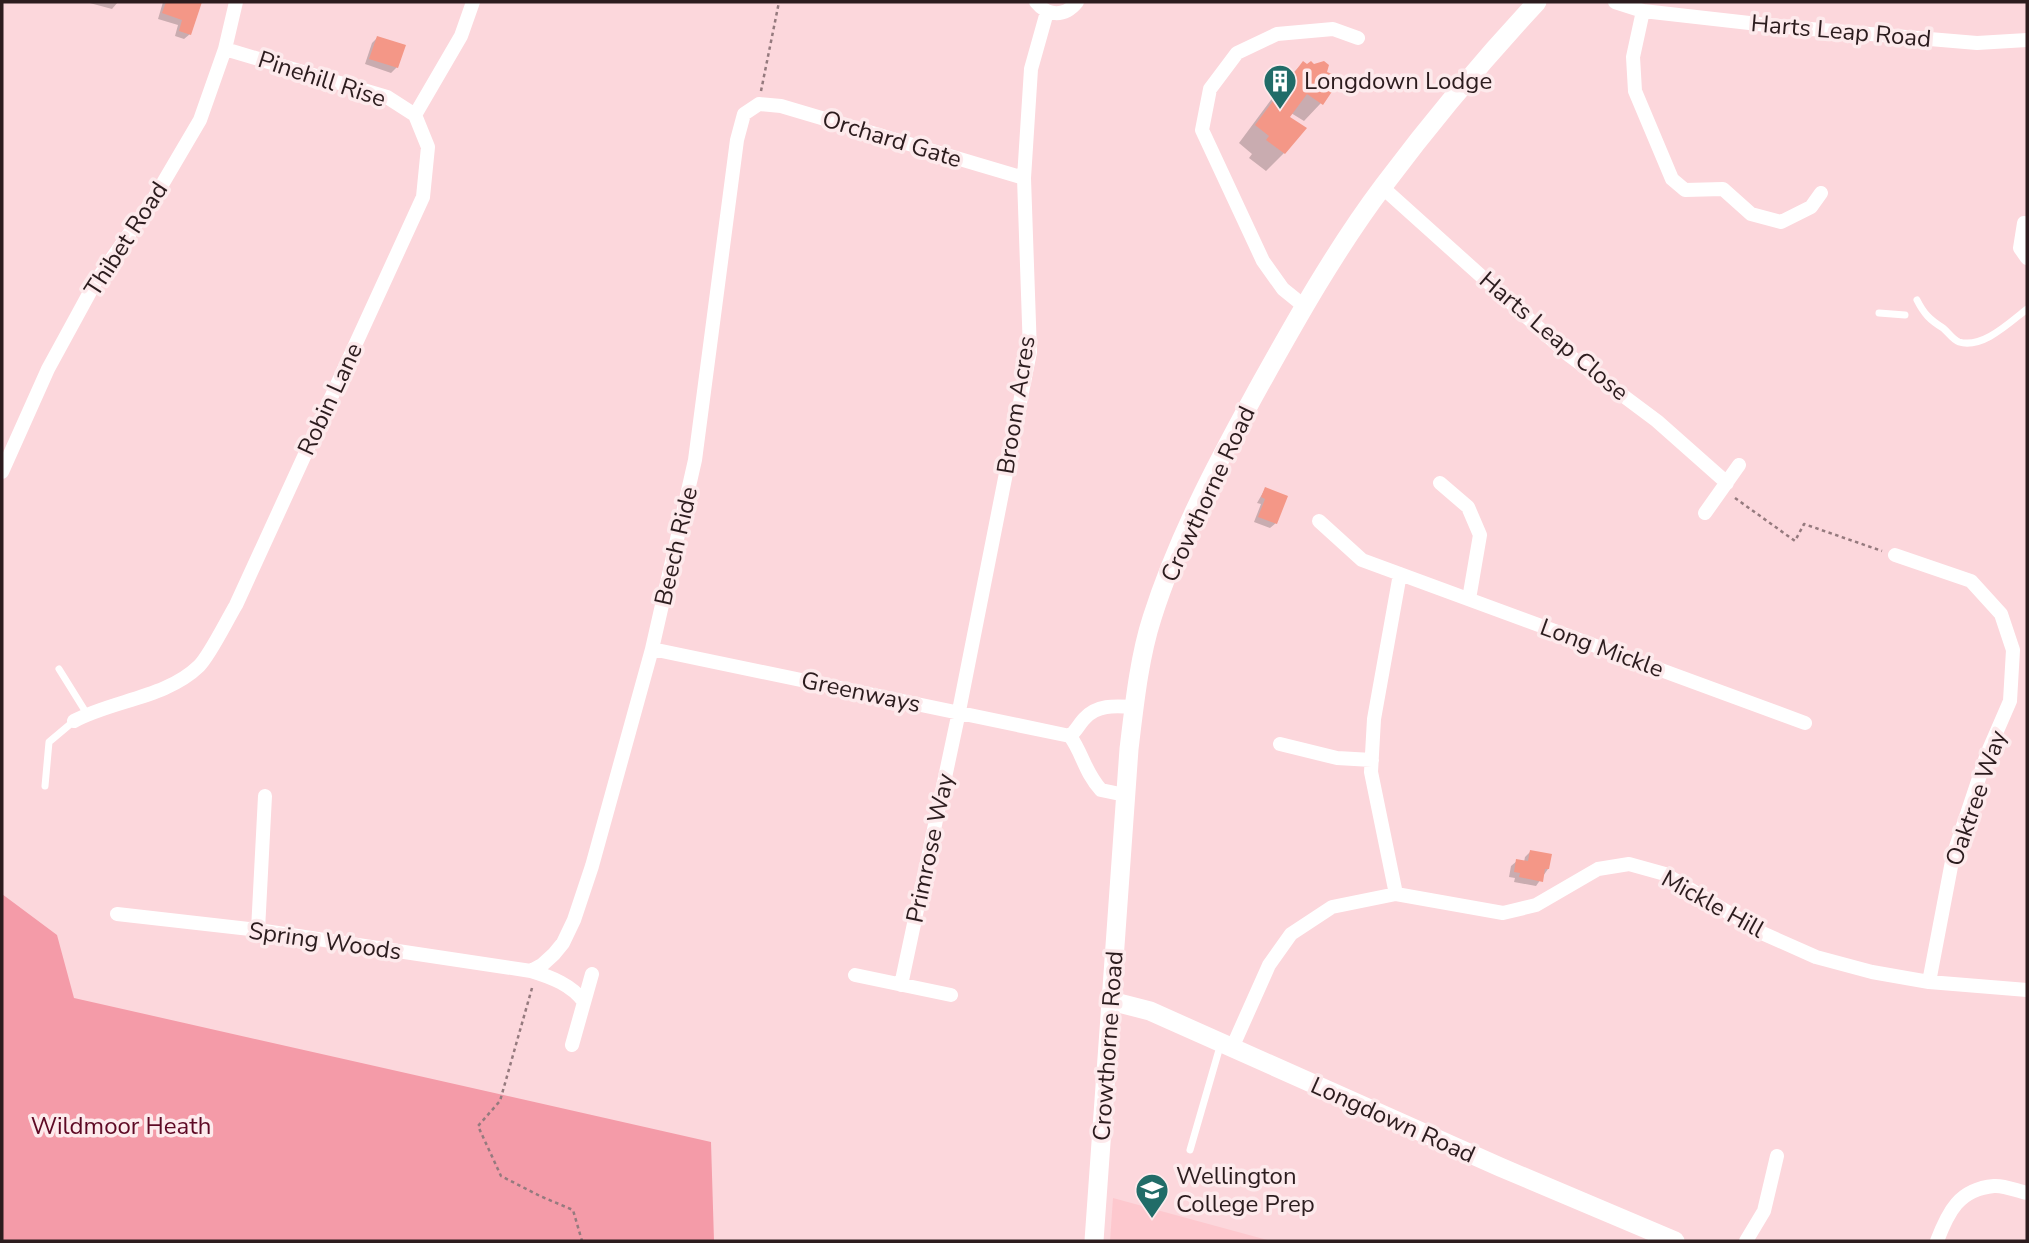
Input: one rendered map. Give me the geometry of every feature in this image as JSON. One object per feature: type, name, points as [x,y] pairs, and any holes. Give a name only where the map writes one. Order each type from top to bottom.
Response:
[{"type":"street","name":"Thibet Road","points":[[2,472],[48,369],[96,281],[153,200],[200,120],[225,49],[236,2]]},
{"type":"street","points":[[415,115],[461,36],[473,2]]},
{"type":"street","points":[[1036,2],[1047,12],[1062,13],[1077,2]]},
{"type":"street","name":"Crowthorne Road","points":[[1094,1241],[1125,795],[1134,707],[1151,620],[1182,536],[1230,438],[1304,306],[1382,187],[1446,105],[1537,2]]},
{"type":"street","name":"Harts Leap Road","points":[[1615,2],[1643,11],[1776,26],[1977,43],[2027,40]]},
{"type":"street","points":[[1643,11],[1633,57],[1635,91],[1672,179],[1685,191],[1723,189],[1751,214],[1781,222],[1811,207],[1821,193]]},
{"type":"street","name":"Broom Acres","points":[[958,712],[1030,352],[1024,178],[1031,69],[1047,12]]},
{"type":"street","points":[[1304,306],[1283,289],[1263,261],[1202,130],[1210,89],[1237,53],[1277,34],[1333,29],[1358,38]]},
{"type":"street","name":"Pinehill Rise","points":[[225,49],[387,97],[415,115]]},
{"type":"street","name":"Orchard Gate","points":[[760,104],[781,106],[1024,178]]},
{"type":"street","name":"Beech Ride","points":[[531,971],[554,954],[563,943],[574,920],[592,866],[652,649],[695,460],[740,125],[744,114],[760,104]]},
{"type":"street","name":"Robin Lane","points":[[80,718],[168,687],[200,665],[236,605],[423,197],[428,147],[415,115]]},
{"type":"street","name":"Harts Leap Close","points":[[1382,187],[1570,356],[1657,421],[1725,486]]},
{"type":"street","points":[[1679,205],[1685,191]]},
{"type":"street","points":[[2024,223],[2020,248],[2027,258]]},
{"type":"street","points":[[1706,513],[1739,465]]},
{"type":"street","points":[[1440,483],[1468,507],[1480,535],[1469,599]]},
{"type":"street","name":"Long Mickle","points":[[1319,521],[1362,560],[1805,723]]},
{"type":"street","name":"Oaktree Way","points":[[1895,555],[1970,581],[2001,614],[2013,650],[2011,701],[1987,754],[1953,856],[1929,982]]},
{"type":"street","points":[[1396,894],[1371,772],[1374,719],[1399,573]]},
{"type":"street","name":"Greenways","points":[[652,649],[1070,736]]},
{"type":"street","points":[[1125,795],[1101,790],[1084,768],[1077,745],[1070,736],[1084,718],[1096,709],[1108,706],[1134,707]]},
{"type":"street","name":"Primrose Way","points":[[901,985],[958,712]]},
{"type":"street","points":[[1280,744],[1337,758],[1372,760]]},
{"type":"street","points":[[258,930],[265,796]]},
{"type":"street","name":"Mickle Hill","points":[[1227,1045],[1269,965],[1291,934],[1332,907],[1396,894],[1503,913],[1536,905],[1598,869],[1629,864],[1665,874],[1762,933],[1816,957],[1872,972],[1929,982],[2027,990]]},
{"type":"street","name":"Spring Woods","points":[[117,914],[258,930],[531,971],[558,981],[584,1002]]},
{"type":"street","points":[[554,954],[558,981]]},
{"type":"street","points":[[572,1045],[592,974]]},
{"type":"street","points":[[855,975],[951,995]]},
{"type":"street","name":"Longdown Road","points":[[1111,1001],[1150,1011],[1500,1167],[1675,1241]]},
{"type":"street","points":[[1746,1241],[1764,1210],[1777,1156]]},
{"type":"street","points":[[1937,1241],[1946,1218],[1966,1193],[1996,1186],[2027,1193]]},
{"type":"lane","points":[[1917,300],[1929,319],[1957,342],[1969,343],[1992,334],[2027,309]]},
{"type":"lane","points":[[1879,313],[1905,315]]},
{"type":"lane","points":[[45,786],[49,742],[80,718],[59,669]]},
{"type":"lane","points":[[1190,1150],[1227,1045]]},
{"type":"path","points":[[760,104],[779,2]]},
{"type":"path","points":[[1725,486],[1796,541],[1804,524],[1895,555]]},
{"type":"path","points":[[531,971],[533,983],[500,1101],[478,1126],[501,1176],[573,1210],[582,1241]]},
{"type":"shaded area","name":"Wellington College Prep","points":[[1113,1198],[1271,1241],[1110,1241]]},
{"type":"green space","name":"Wildmoor Heath","points":[[2,894],[57,935],[74,998],[711,1142],[714,1241],[2,1241]]},
{"type":"building","points":[[166,2],[202,2],[191,35],[179,31],[182,20],[162,13]]},
{"type":"building","points":[[377,36],[406,45],[398,68],[369,59]]},
{"type":"building","name":"Longdown Lodge","points":[[1303,61],[1307,64],[1311,61],[1314,64],[1324,61],[1329,65],[1327,72],[1337,76],[1333,81],[1337,84],[1323,105],[1307,94],[1290,117],[1307,128],[1285,154],[1266,140],[1269,136],[1255,125]]},
{"type":"building","points":[[1265,487],[1288,496],[1277,524],[1258,517],[1265,499],[1261,497]]},
{"type":"building","points":[[1530,850],[1552,854],[1543,882],[1519,877],[1520,873],[1514,872],[1516,859],[1528,861]]},
{"type":"place","name":"Longdown Lodge","points":[[1280,111]]},
{"type":"place","name":"Wellington College Prep","points":[[1152,1220]]}]
